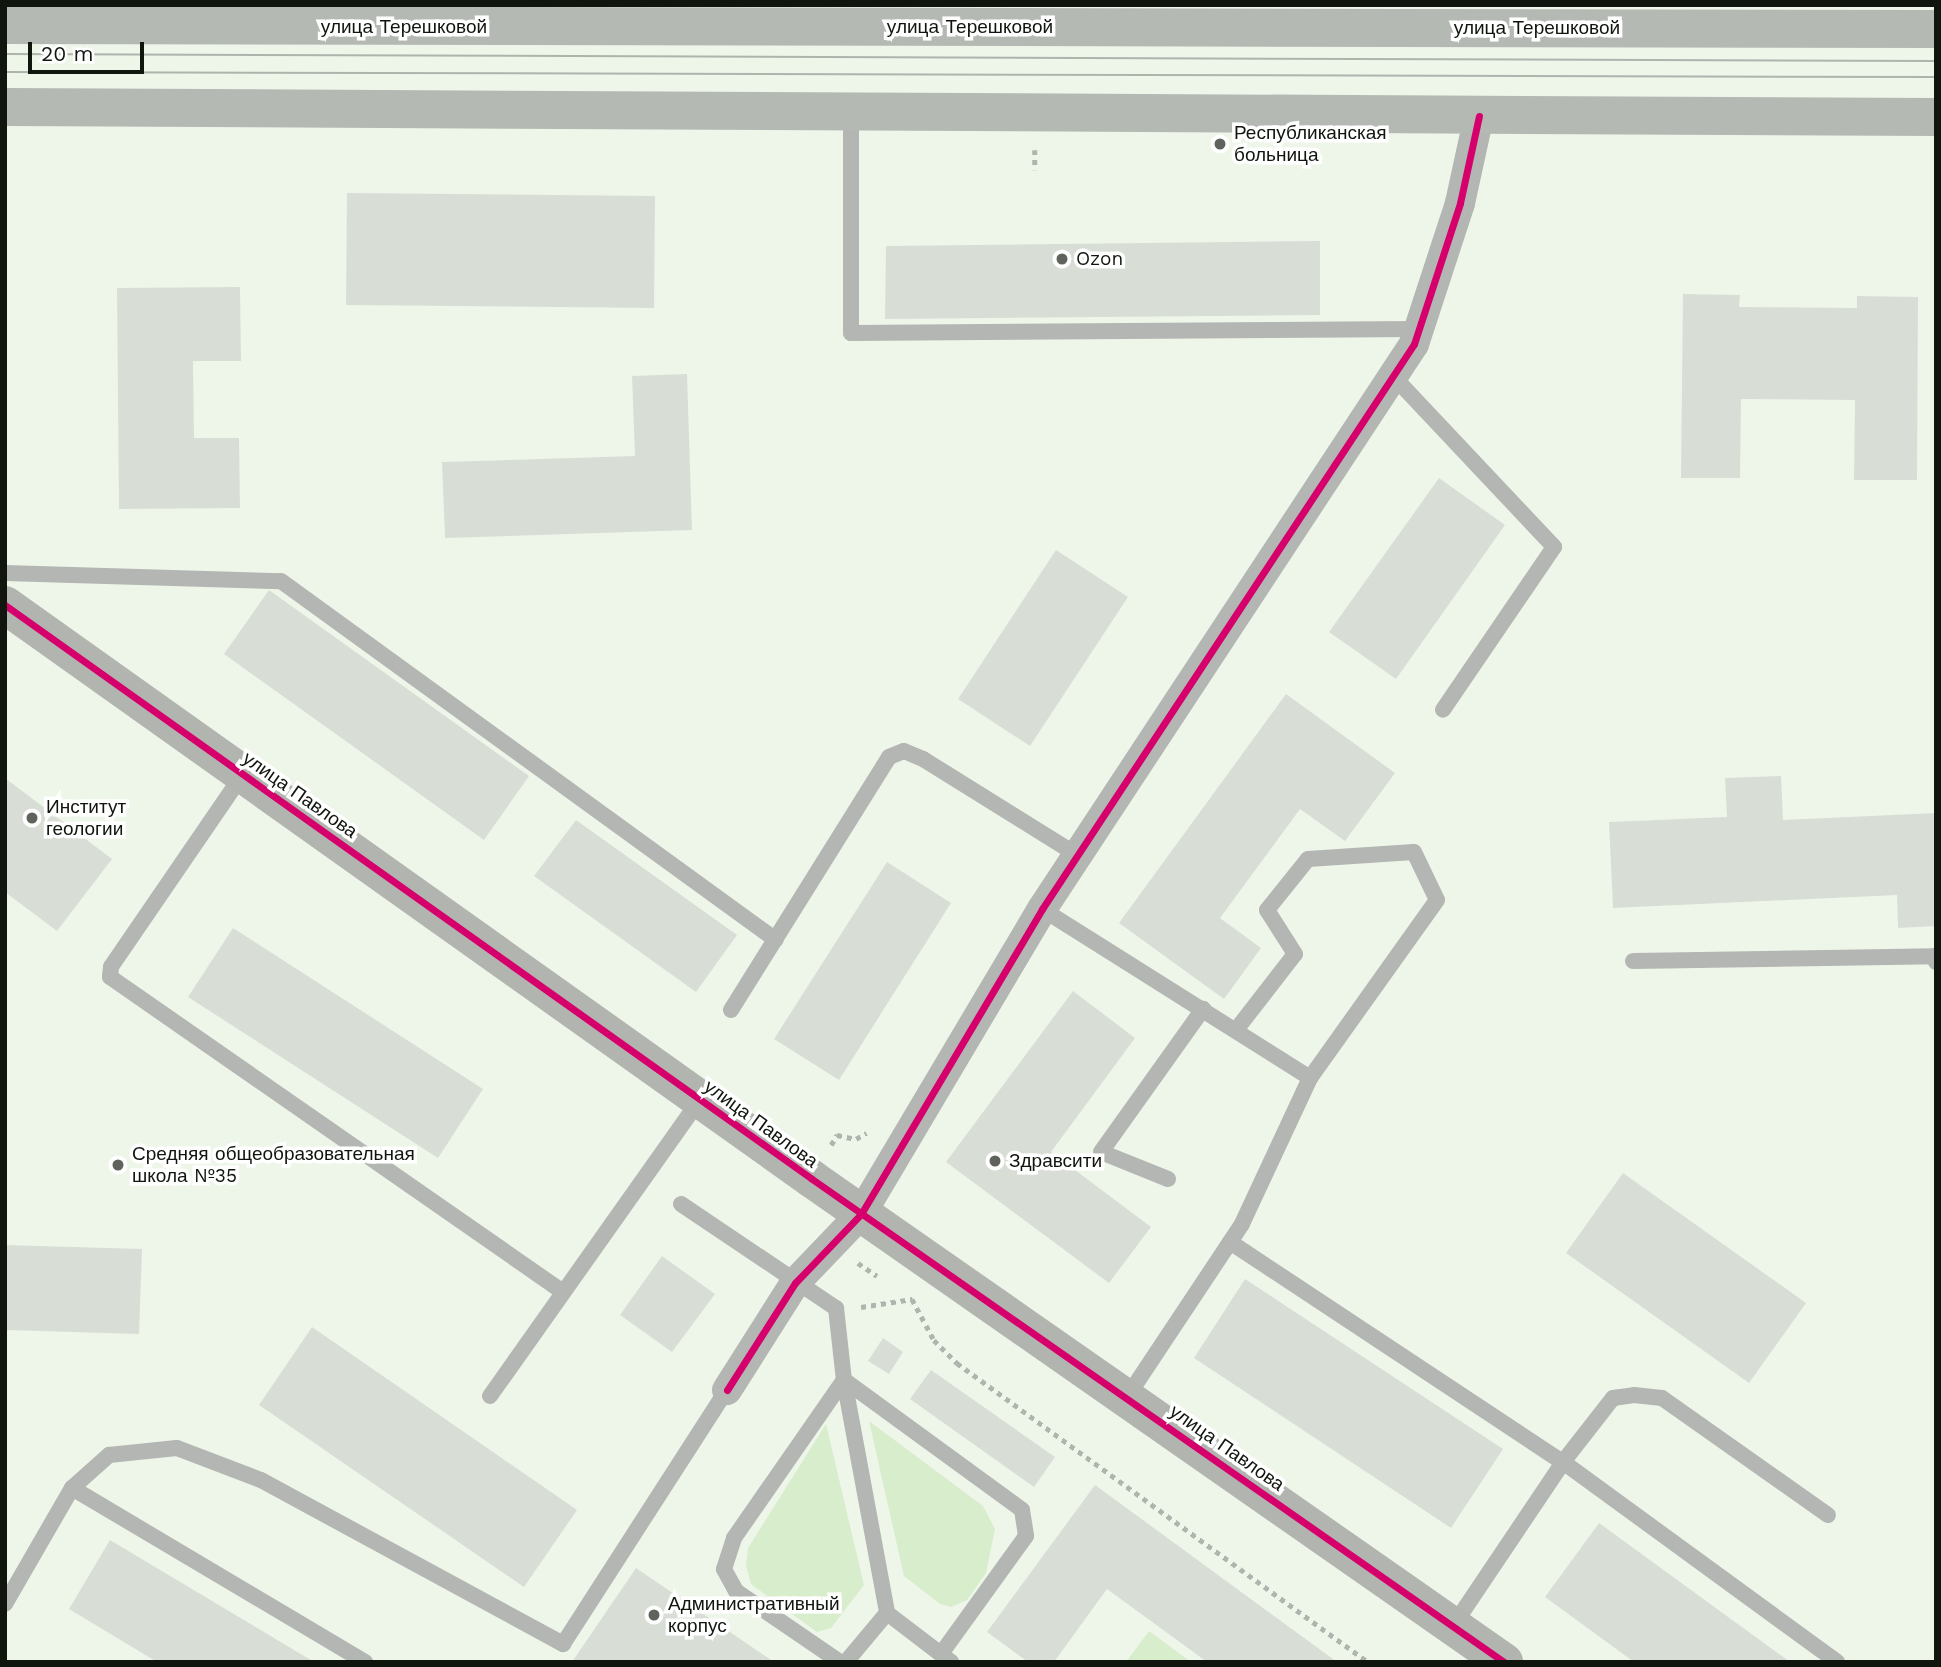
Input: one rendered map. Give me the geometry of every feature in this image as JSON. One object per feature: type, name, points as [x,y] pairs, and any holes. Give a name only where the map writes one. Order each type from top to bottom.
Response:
[{"type":"main road","name":"улица Терешковой","points":[[5,24],[343,16],[1618,17],[1936,29]]},
{"type":"main road","points":[[5,107],[1936,117]]},
{"type":"street","points":[[727,1390],[795,1283],[861,1214],[1042,909],[1393,376],[1419,329],[1460,203],[1479,116]]},
{"type":"street","name":"улица Павлова","points":[[5,605],[861,1214],[1504,1662]]},
{"type":"lane","points":[[850,112],[850,333],[1419,329]]},
{"type":"lane","points":[[1393,376],[1553,547],[1443,710]]},
{"type":"lane","points":[[5,573],[281,581],[776,940]]},
{"type":"lane","points":[[730,1010],[888,757],[904,751],[1079,856]]},
{"type":"lane","points":[[243,774],[111,967],[110,977],[563,1292]]},
{"type":"lane","points":[[1127,1397],[1230,1242],[1310,1078],[1437,900],[1414,852],[1308,859],[1267,910],[1295,954],[1236,1030]]},
{"type":"lane","points":[[1042,909],[1310,1078]]},
{"type":"lane","points":[[1633,961],[1935,956],[1936,962]]},
{"type":"lane","points":[[1168,1179],[1101,1152],[1203,1009]]},
{"type":"lane","points":[[490,1396],[700,1100]]},
{"type":"lane","points":[[681,1204],[836,1308],[844,1380],[887,1613],[946,1658],[1026,1536],[1022,1510],[844,1380]]},
{"type":"lane","points":[[1230,1242],[1563,1462],[1837,1662]]},
{"type":"lane","points":[[840,1662],[736,1591],[724,1569],[734,1538],[844,1380]]},
{"type":"lane","points":[[5,1604],[72,1488],[110,1455],[177,1448],[261,1480],[563,1644],[727,1390]]},
{"type":"lane","points":[[1453,1626],[1563,1462],[1613,1398],[1634,1395],[1662,1398],[1828,1515]]},
{"type":"lane","points":[[72,1488],[365,1662]]},
{"type":"lane","points":[[846,1662],[887,1613]]},
{"type":"path","points":[[836,1308],[912,1299],[934,1340],[957,1363],[1368,1662]]},
{"type":"green space","points":[[869,1421],[983,1506],[995,1529],[986,1573],[967,1600],[951,1607],[940,1604],[904,1576]]},
{"type":"green space","points":[[826,1424],[864,1585],[831,1628],[817,1632],[751,1584],[746,1566],[748,1548]]},
{"type":"green space","points":[[1149,1631],[1191,1662],[1126,1662]]},
{"type":"building","points":[[347,193],[655,196],[654,308],[346,305]]},
{"type":"building","points":[[1320,241],[1320,315],[885,319],[886,246]]},
{"type":"building","points":[[240,287],[241,361],[193,361],[194,438],[239,438],[240,508],[119,509],[117,288]]},
{"type":"building","points":[[1683,294],[1740,295],[1739,307],[1857,308],[1857,296],[1918,297],[1917,480],[1854,480],[1855,400],[1741,399],[1740,478],[1681,478]]},
{"type":"building","points":[[687,374],[692,530],[445,538],[442,462],[635,456],[632,376]]},
{"type":"building","points":[[1439,478],[1505,525],[1396,679],[1329,632]]},
{"type":"building","points":[[1056,550],[1128,597],[1030,746],[958,699]]},
{"type":"building","points":[[269,590],[529,776],[484,840],[224,654]]},
{"type":"building","points":[[1286,694],[1395,773],[1345,841],[1300,809],[1220,918],[1261,948],[1224,999],[1119,923]]},
{"type":"building","points":[[1781,776],[1783,820],[1936,813],[1936,926],[1898,928],[1897,895],[1613,908],[1609,822],[1727,817],[1725,778]]},
{"type":"building","name":"Институт геологии","points":[[5,778],[112,859],[57,931],[5,892]]},
{"type":"building","points":[[576,820],[737,935],[696,992],[534,876]]},
{"type":"building","points":[[887,862],[951,903],[839,1080],[774,1039]]},
{"type":"building","points":[[233,928],[483,1089],[438,1158],[188,997]]},
{"type":"building","points":[[1073,991],[1135,1038],[1051,1152],[1151,1227],[1109,1283],[946,1162]]},
{"type":"building","points":[[1623,1173],[1806,1303],[1749,1383],[1566,1253]]},
{"type":"building","points":[[5,1245],[142,1249],[139,1334],[5,1330]]},
{"type":"building","points":[[662,1256],[715,1294],[672,1352],[620,1315]]},
{"type":"building","points":[[1245,1279],[1503,1449],[1451,1528],[1194,1358]]},
{"type":"building","points":[[312,1327],[577,1510],[524,1587],[259,1405]]},
{"type":"building","points":[[883,1338],[903,1352],[889,1374],[868,1361]]},
{"type":"building","points":[[931,1370],[1055,1457],[1034,1487],[910,1399]]},
{"type":"building","points":[[1095,1485],[1337,1662],[1207,1662],[1107,1589],[1054,1662],[1028,1662],[987,1632]]},
{"type":"building","points":[[1599,1523],[1790,1662],[1634,1662],[1545,1597]]},
{"type":"building","points":[[110,1540],[314,1662],[157,1662],[69,1609]]},
{"type":"building","name":"Административный корпус","points":[[636,1568],[774,1662],[572,1662]]},
{"type":"tram line","points":[[5,54],[1936,61]]},
{"type":"tram line","points":[[5,72],[1936,77]]},
{"type":"cycle path","points":[[727,1390],[795,1283],[861,1214],[1042,909],[1414,344],[1460,203],[1479,116]]},
{"type":"cycle path","points":[[5,605],[812,1179],[1504,1662]]},
{"type":"place","name":"Республиканская больница","points":[[1220,144]]},
{"type":"place","name":"Ozon","points":[[1062,259]]},
{"type":"place","name":"Институт геологии","points":[[32,818]]},
{"type":"place","name":"Здравсити","points":[[995,1161]]},
{"type":"place","name":"Средняя общеобразовательная школа №35","points":[[118,1165]]},
{"type":"place","name":"Административный корпус","points":[[654,1615]]}]
